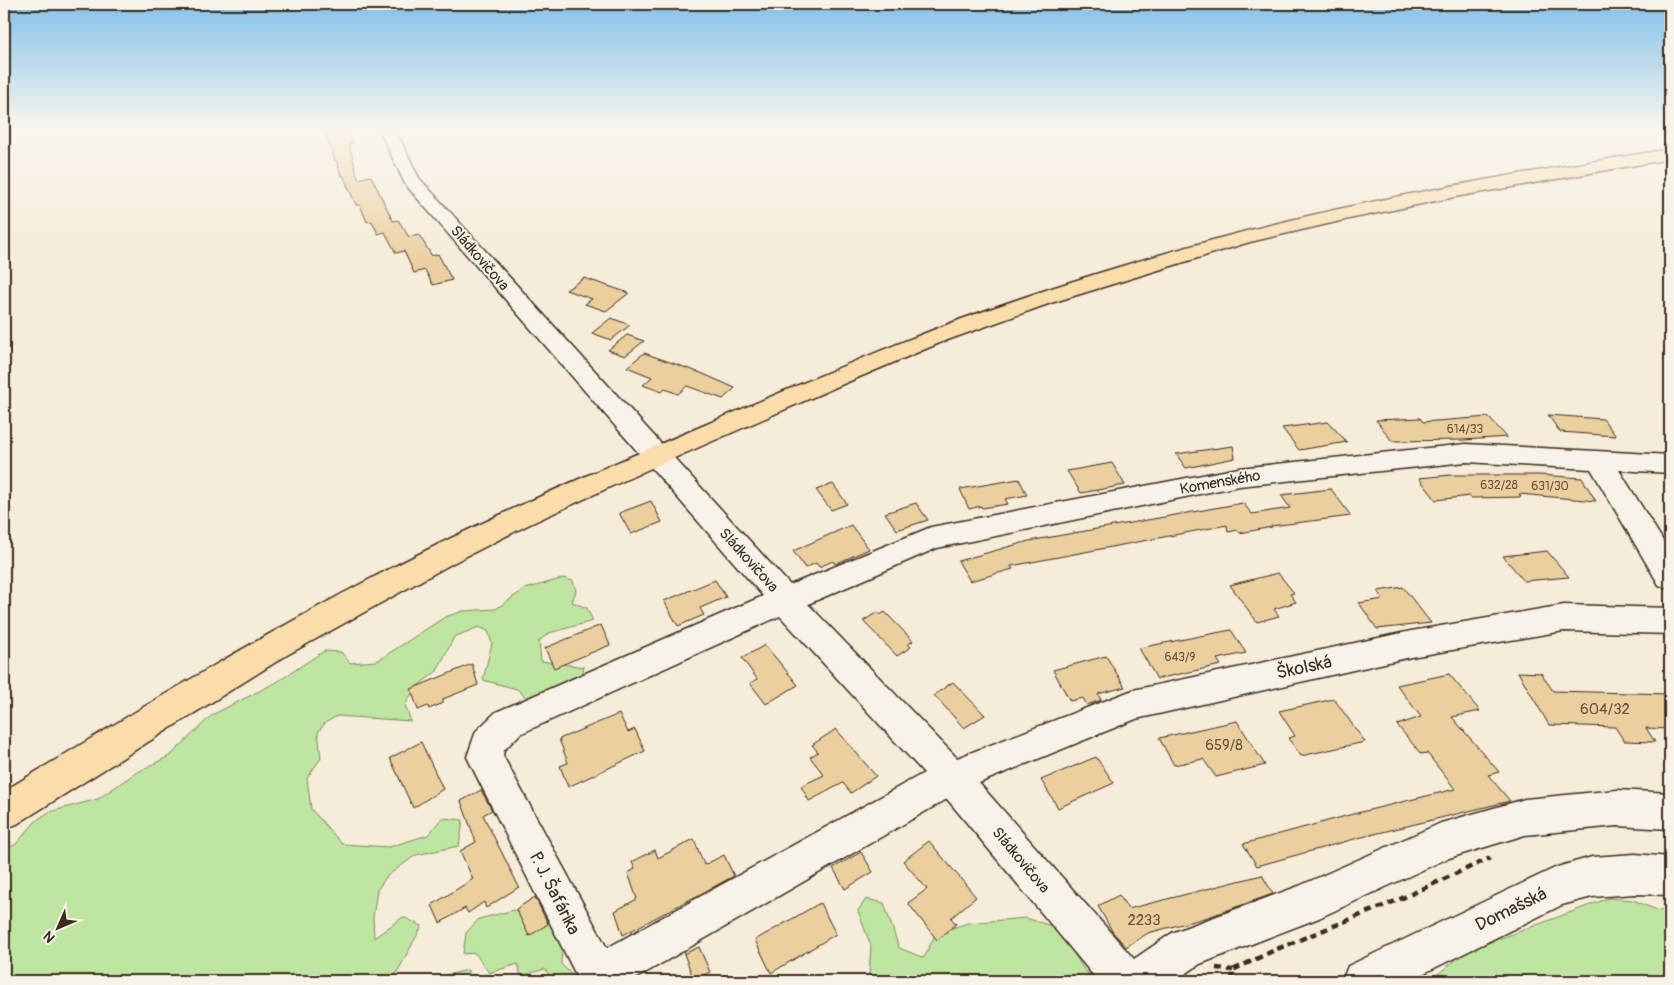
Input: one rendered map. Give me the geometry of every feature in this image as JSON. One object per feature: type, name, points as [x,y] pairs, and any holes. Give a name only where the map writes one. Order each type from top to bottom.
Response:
[{"type":"main road","points":[[4,811],[260,655],[396,579],[488,533],[655,456],[844,374],[964,326],[1048,296],[1241,239],[1351,213],[1557,175]]},
{"type":"street","name":"Sládkovičova","points":[[409,175],[411,180],[655,456],[785,600],[951,777],[1125,981]]},
{"type":"street","name":"Komenského","points":[[785,600],[931,538],[1240,477],[1466,453],[1670,464]]},
{"type":"street","points":[[1598,459],[1670,577]]},
{"type":"street","name":"P. J. Šafárika","points":[[785,600],[508,723],[488,742],[485,757],[599,976],[951,777]]},
{"type":"street","name":"Školská","points":[[951,777],[1133,705],[1411,644],[1564,618],[1670,621]]},
{"type":"street","points":[[1139,981],[1187,948],[1305,904],[1441,842],[1525,817],[1617,808],[1670,811]]},
{"type":"street","name":"Domašská","points":[[1363,981],[1557,887],[1592,878],[1635,874],[1670,876]]},
{"type":"path","points":[[1232,981],[1233,970],[1277,949],[1398,900],[1494,856]]},
{"type":"green space","points":[[564,578],[573,581],[576,591],[572,602],[587,608],[593,621],[549,633],[539,641],[541,661],[584,667],[580,684],[533,704],[517,689],[483,680],[492,643],[488,631],[479,627],[454,637],[437,671],[415,688],[405,705],[411,721],[337,716],[325,723],[318,732],[321,758],[307,778],[311,809],[342,844],[389,847],[428,835],[442,818],[463,820],[459,846],[416,855],[387,876],[377,890],[373,917],[374,938],[403,917],[422,926],[394,978],[413,981],[4,981],[4,849],[15,845],[37,820],[49,812],[98,799],[134,774],[171,755],[212,715],[277,682],[324,651],[341,652],[350,663],[377,661],[445,617],[463,611],[496,609],[525,589]]},
{"type":"green space","points":[[1609,898],[1633,900],[1659,911],[1670,907],[1670,981],[1429,981],[1467,951]]},
{"type":"green space","points":[[866,899],[884,903],[899,948],[924,958],[936,933],[968,923],[1026,918],[1058,928],[1085,971],[1100,981],[872,981],[869,974],[871,946],[858,911]]},
{"type":"green space","points":[[514,910],[556,923],[563,933],[561,964],[575,978],[591,981],[553,981],[545,969],[521,976],[518,964],[489,973],[475,953],[463,954],[466,933],[479,919]]},
{"type":"green space","points":[[468,970],[468,981],[420,981]]},
{"type":"building","points":[[341,175],[357,175],[358,179],[371,176],[393,221],[398,220],[409,237],[419,235],[432,256],[438,254],[452,280],[433,285],[425,270],[414,273],[404,251],[396,253],[385,232],[378,234],[372,221],[367,222],[360,205],[356,205],[343,175]]},
{"type":"building","points":[[584,278],[629,293],[606,311],[585,304],[592,299],[566,290]]},
{"type":"building","points":[[611,318],[630,325],[611,340],[592,333]]},
{"type":"building","points":[[627,335],[644,341],[625,356],[608,350]]},
{"type":"building","points":[[644,353],[701,373],[735,388],[723,399],[687,386],[678,394],[665,389],[662,392],[643,385],[652,377],[627,367]]},
{"type":"building","points":[[1548,415],[1603,419],[1616,436],[1560,432]]},
{"type":"building","points":[[1488,417],[1507,437],[1464,440],[1392,441],[1376,420],[1420,418],[1423,422]]},
{"type":"building","points":[[1328,422],[1347,442],[1299,450],[1282,428]]},
{"type":"building","points":[[1233,446],[1235,458],[1186,468],[1176,454]]},
{"type":"building","points":[[1112,463],[1125,485],[1081,493],[1067,471]]},
{"type":"building","points":[[1451,475],[1540,475],[1582,478],[1596,501],[1519,494],[1521,497],[1471,498],[1470,496],[1436,500],[1419,478]]},
{"type":"building","points":[[1019,479],[1027,495],[1005,499],[1008,504],[969,509],[960,489]]},
{"type":"building","points":[[833,484],[847,504],[831,510],[816,490]]},
{"type":"building","points":[[1331,489],[1351,516],[1271,526],[1240,533],[1238,530],[1228,532],[1227,525],[1011,566],[1013,569],[970,581],[958,561],[1029,541],[1243,503],[1252,514],[1290,508],[1281,495]]},
{"type":"building","points":[[651,501],[662,522],[631,534],[619,513]]},
{"type":"building","points":[[916,503],[928,520],[897,530],[885,513]]},
{"type":"building","points":[[851,525],[869,549],[835,564],[833,561],[819,567],[816,563],[805,568],[793,551]]},
{"type":"building","points":[[1547,551],[1569,577],[1524,581],[1503,556]]},
{"type":"building","points":[[1278,573],[1294,593],[1290,594],[1296,602],[1274,609],[1279,616],[1257,622],[1230,585]]},
{"type":"building","points":[[715,580],[726,597],[700,608],[704,615],[678,626],[664,601]]},
{"type":"building","points":[[1403,587],[1431,623],[1377,629],[1359,603],[1383,599],[1378,591]]},
{"type":"building","points":[[878,612],[880,615],[885,612],[913,641],[908,644],[911,647],[897,656],[863,621]]},
{"type":"building","points":[[601,625],[610,645],[554,668],[545,648]]},
{"type":"building","points":[[1231,630],[1246,653],[1217,659],[1221,665],[1157,679],[1139,648]]},
{"type":"building","points":[[765,645],[798,685],[766,704],[750,683],[757,679],[742,658]]},
{"type":"building","points":[[1106,656],[1125,687],[1098,694],[1101,700],[1087,705],[1083,698],[1070,701],[1053,670]]},
{"type":"building","points":[[472,664],[478,685],[443,699],[443,703],[429,709],[428,706],[418,710],[411,689]]},
{"type":"building","points":[[1518,672],[1541,673],[1553,691],[1670,694],[1670,729],[1646,728],[1655,742],[1624,741],[1615,727],[1549,725]]},
{"type":"building","points":[[1449,674],[1480,711],[1452,717],[1499,772],[1488,775],[1510,801],[1358,838],[1257,866],[1243,844],[1455,789],[1427,753],[1421,754],[1397,725],[1421,717],[1397,685]]},
{"type":"building","points":[[953,682],[985,715],[964,728],[934,695]]},
{"type":"building","points":[[1334,699],[1365,742],[1301,756],[1288,738],[1295,736],[1279,711]]},
{"type":"building","points":[[619,714],[628,732],[635,729],[645,751],[568,787],[560,766],[568,763],[559,739]]},
{"type":"building","points":[[1237,721],[1265,765],[1216,777],[1203,759],[1174,765],[1159,738]]},
{"type":"building","points":[[836,729],[876,776],[851,793],[843,783],[809,801],[801,786],[824,775],[810,757],[818,752],[812,745]]},
{"type":"building","points":[[421,742],[443,789],[413,808],[390,758]]},
{"type":"building","points":[[1096,757],[1114,783],[1058,808],[1041,780]]},
{"type":"building","points":[[481,790],[492,810],[483,815],[519,887],[486,908],[484,902],[468,913],[465,908],[440,923],[432,905],[473,879],[460,851],[476,842],[461,801]]},
{"type":"building","points":[[694,839],[704,865],[724,855],[734,876],[623,935],[615,911],[637,899],[628,873],[635,869],[632,862],[655,850],[658,858]]},
{"type":"building","points":[[929,841],[976,897],[951,918],[956,924],[937,940],[908,903],[927,889],[903,861]]},
{"type":"building","points":[[861,852],[873,872],[845,889],[833,868]]},
{"type":"building","points":[[1262,875],[1273,894],[1205,918],[1148,933],[1126,947],[1112,931],[1098,906],[1119,895],[1128,909]]},
{"type":"building","points":[[535,897],[548,924],[529,936],[516,909]]},
{"type":"building","points":[[820,903],[836,934],[771,973],[755,940]]},
{"type":"building","points":[[699,947],[710,972],[694,980],[684,954]]}]
